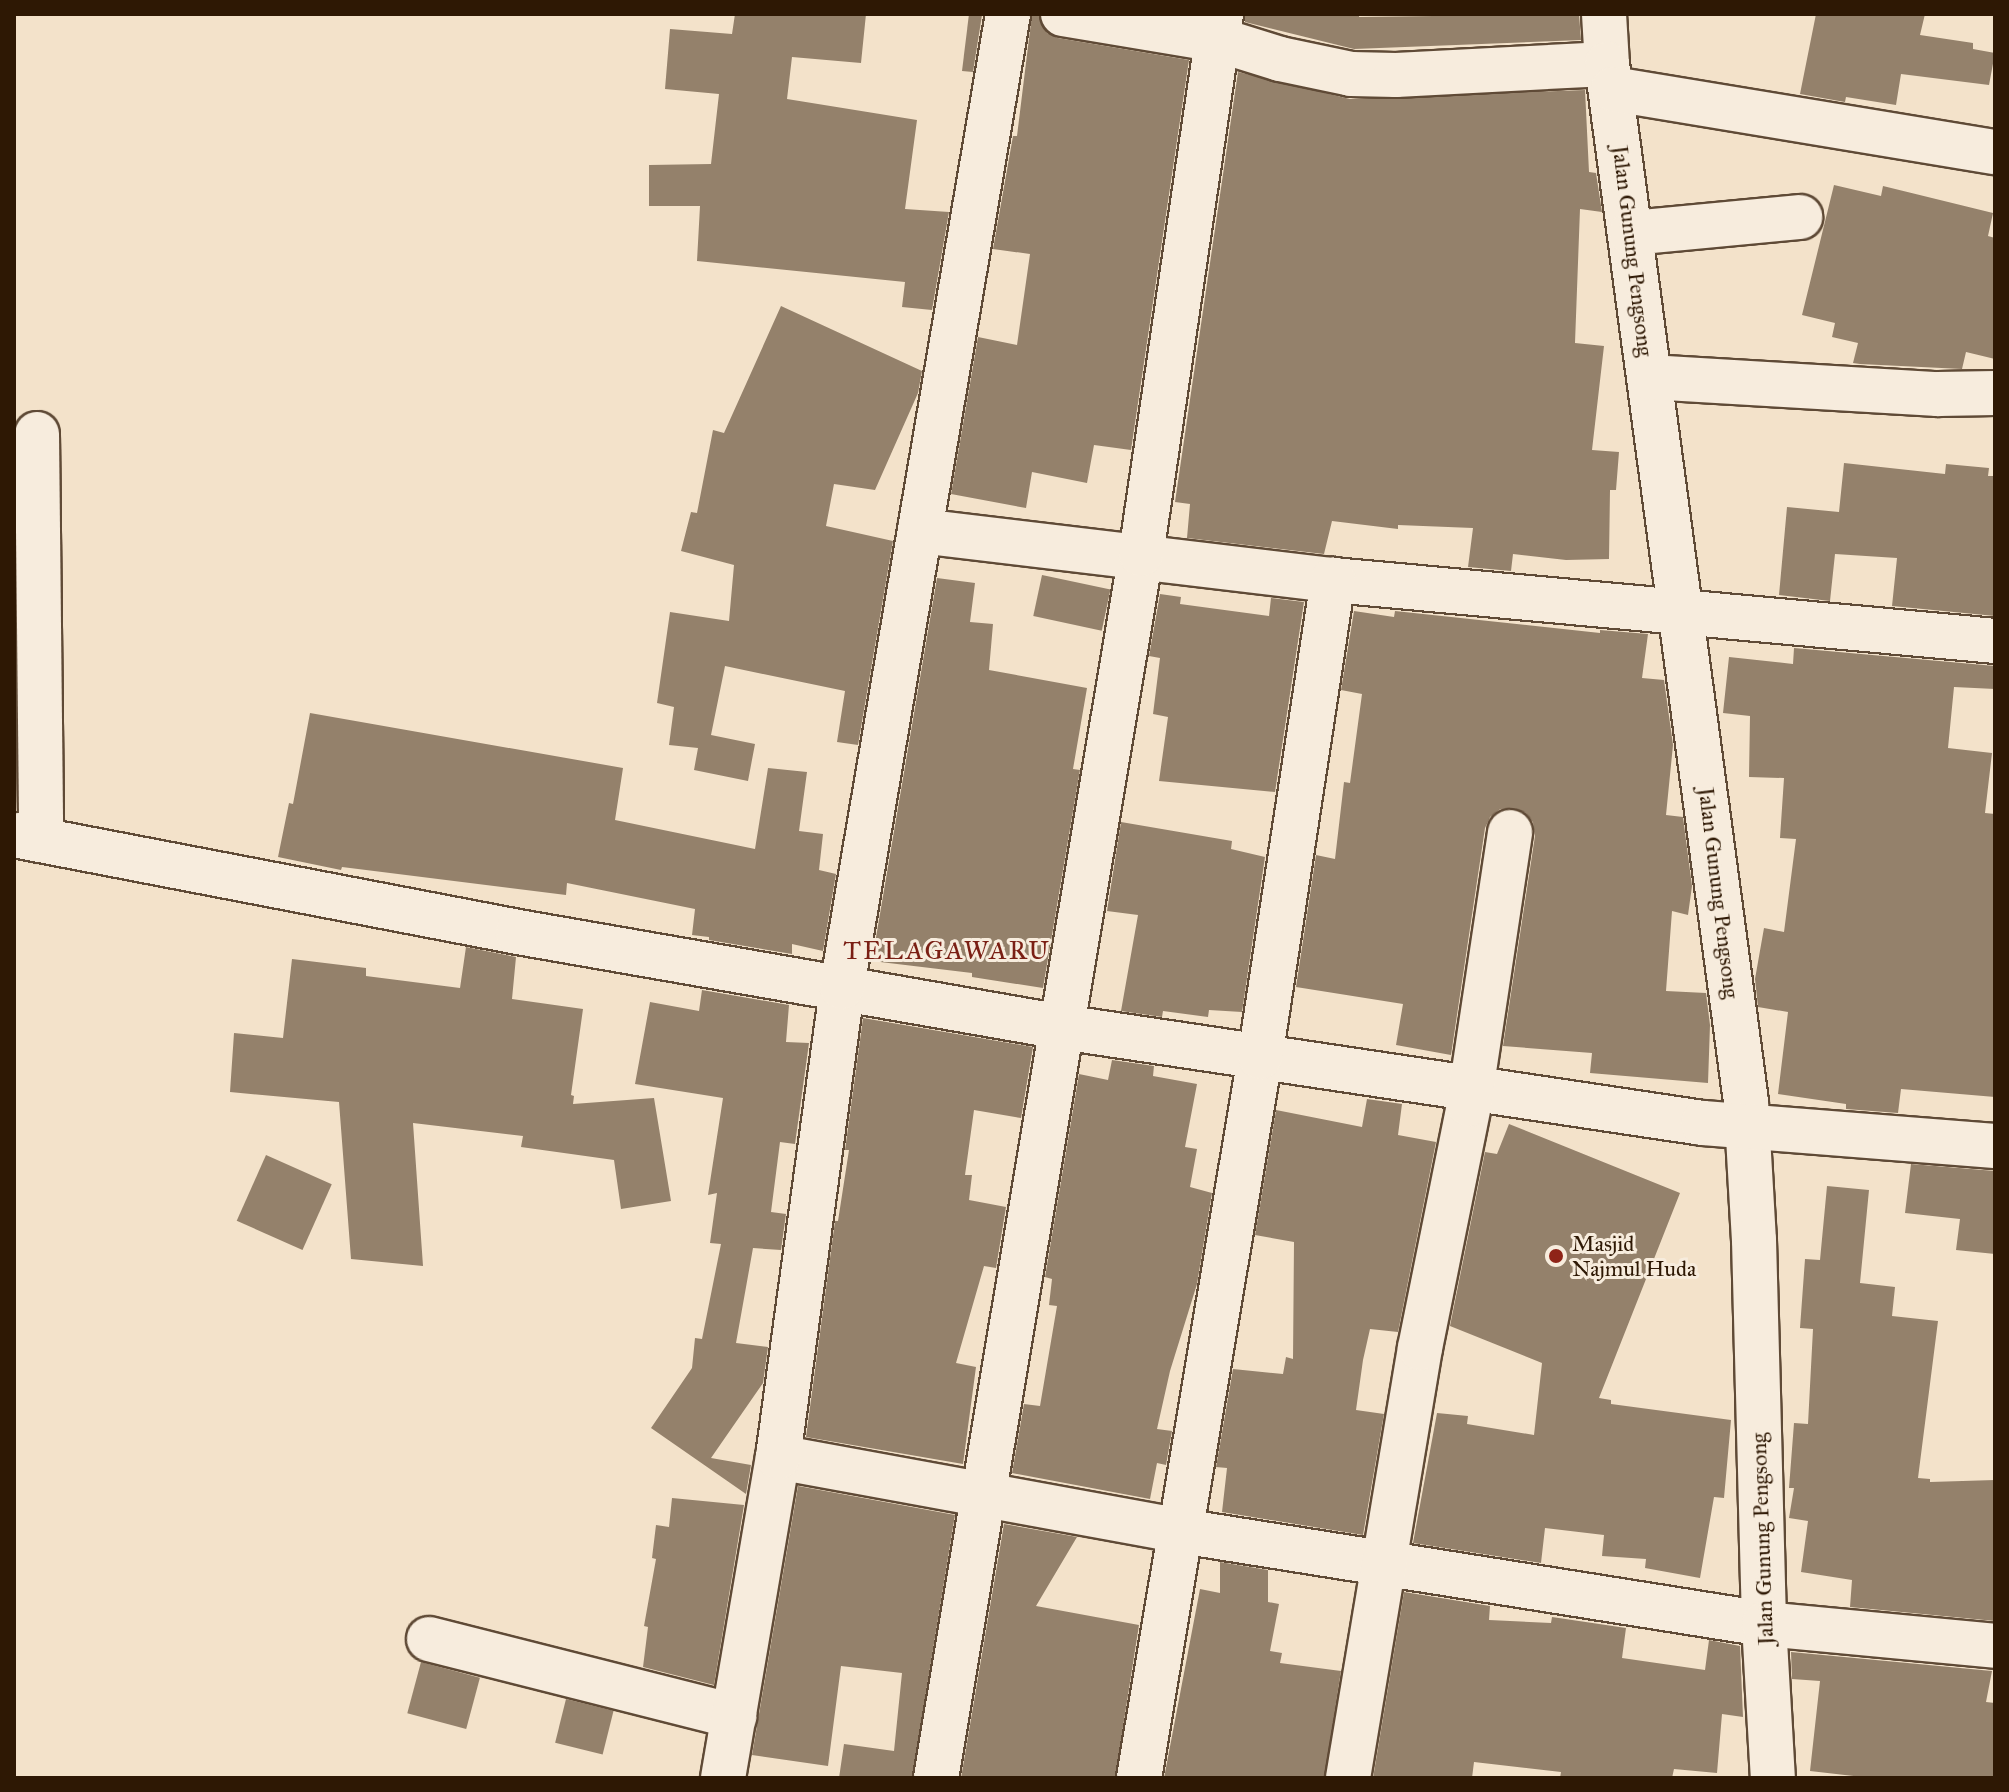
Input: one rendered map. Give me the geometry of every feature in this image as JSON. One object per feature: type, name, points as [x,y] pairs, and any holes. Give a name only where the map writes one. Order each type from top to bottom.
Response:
[{"type":"street","points":[[723,1778],[778,1457],[842,987],[1008,14]]},
{"type":"street","points":[[1063,14],[1220,27],[1280,59],[1351,74],[1610,76],[1995,152]]},
{"type":"street","name":"Jalan Gunung Pengsong","points":[[1604,14],[1747,1127],[1754,1240],[1764,1624],[1773,1778]]},
{"type":"street","points":[[936,1778],[1141,554],[1220,27]]},
{"type":"street","points":[[1631,233],[1800,217]]},
{"type":"street","points":[[1649,377],[1938,394],[1995,393]]},
{"type":"street","points":[[37,434],[27,837],[518,932],[1062,1027],[1747,1127],[1995,1146]]},
{"type":"street","points":[[920,531],[1141,554],[1333,580],[1995,641]]},
{"type":"street","points":[[1139,1778],[1260,1057],[1333,580]]},
{"type":"street","points":[[1348,1778],[1420,1348],[1470,1086],[1510,832]]},
{"type":"street","points":[[778,1457],[983,1492],[1181,1531],[1764,1624],[1995,1646]]},
{"type":"street","points":[[429,1639],[734,1716]]},
{"type":"building","points":[[735,14],[866,14],[861,63],[792,57],[787,99],[917,120],[905,209],[949,212],[932,310],[902,307],[905,282],[697,261],[700,206],[649,206],[649,165],[711,164],[719,94],[665,89],[670,29],[732,34]]},
{"type":"building","points":[[969,14],[982,15],[973,72],[962,71]]},
{"type":"building","points":[[1032,14],[1039,15],[1047,33],[1058,38],[1189,60],[1131,450],[1094,445],[1087,483],[1032,472],[1026,508],[951,494],[978,337],[1017,345],[1030,254],[993,249],[1013,136],[1017,136]]},
{"type":"building","points":[[1245,14],[1359,14],[1359,17],[1579,14],[1581,40],[1354,49],[1245,22]]},
{"type":"building","points":[[1816,14],[1925,14],[1920,35],[1973,43],[1973,49],[1995,53],[1989,85],[1901,74],[1896,105],[1846,97],[1845,102],[1800,94]]},
{"type":"building","points":[[1238,72],[1350,99],[1585,90],[1589,172],[1596,173],[1602,212],[1580,209],[1575,343],[1604,346],[1592,450],[1619,452],[1616,490],[1610,490],[1609,559],[1566,560],[1513,554],[1511,571],[1468,567],[1473,528],[1398,525],[1398,529],[1332,521],[1324,554],[1187,538],[1190,504],[1175,502]]},
{"type":"building","points":[[1834,185],[1881,196],[1883,186],[1993,213],[1988,236],[1995,238],[1995,359],[1966,352],[1962,369],[1853,363],[1858,343],[1832,337],[1835,323],[1802,315]]},
{"type":"building","points":[[781,306],[922,371],[918,393],[875,490],[834,484],[826,526],[893,541],[858,745],[837,742],[845,691],[725,666],[711,735],[755,744],[748,781],[694,770],[698,748],[669,745],[674,707],[657,703],[670,612],[729,621],[734,565],[681,551],[691,512],[697,513],[713,430],[724,433]]},
{"type":"building","points":[[1844,463],[1945,474],[1946,464],[1989,468],[1988,476],[1995,476],[1995,616],[1892,606],[1897,558],[1835,554],[1830,601],[1779,595],[1787,507],[1839,512]]},
{"type":"building","points":[[1042,575],[1110,590],[1102,631],[1033,616]]},
{"type":"building","points":[[937,578],[975,583],[970,622],[993,624],[989,670],[1087,688],[1073,769],[1080,770],[1043,988],[972,977],[972,973],[872,961]]},
{"type":"building","points":[[1160,594],[1181,597],[1180,604],[1269,616],[1271,598],[1304,602],[1275,792],[1159,781],[1168,717],[1153,714],[1160,658],[1149,656]]},
{"type":"building","points":[[1354,611],[1394,617],[1395,611],[1600,633],[1600,630],[1648,634],[1642,678],[1664,680],[1673,745],[1666,815],[1683,817],[1692,886],[1688,915],[1672,911],[1666,991],[1706,993],[1710,1025],[1708,1083],[1590,1073],[1592,1053],[1503,1046],[1535,836],[1533,822],[1526,813],[1514,808],[1500,809],[1490,817],[1485,828],[1451,1055],[1396,1045],[1403,1004],[1296,987],[1316,855],[1335,859],[1344,782],[1350,783],[1362,694],[1341,690]]},
{"type":"building","points":[[1794,648],[1995,666],[1995,689],[1954,687],[1948,748],[1992,753],[1985,813],[1995,814],[1995,1097],[1901,1089],[1898,1113],[1846,1109],[1846,1104],[1778,1094],[1788,1012],[1758,1007],[1755,979],[1764,928],[1784,932],[1796,839],[1780,838],[1784,778],[1749,777],[1750,716],[1723,713],[1729,657],[1793,664]]},
{"type":"building","points":[[310,713],[623,768],[615,820],[755,849],[768,768],[807,772],[799,831],[823,834],[819,870],[836,874],[823,951],[792,944],[792,954],[709,940],[709,937],[692,935],[695,909],[567,883],[566,895],[342,867],[341,870],[278,857],[289,803],[293,804]]},
{"type":"building","points":[[1121,822],[1232,841],[1231,849],[1265,857],[1242,1012],[1209,1010],[1208,1017],[1163,1011],[1162,1017],[1121,1011],[1138,915],[1107,911]]},
{"type":"building","points":[[466,947],[516,957],[512,999],[583,1009],[571,1095],[574,1096],[573,1104],[654,1098],[671,1201],[621,1209],[614,1160],[521,1147],[523,1136],[413,1123],[423,1266],[351,1259],[339,1102],[230,1092],[234,1033],[283,1038],[292,959],[366,968],[366,976],[460,988]]},
{"type":"building","points":[[702,990],[789,1005],[786,1042],[809,1043],[795,1144],[780,1142],[771,1212],[786,1214],[781,1250],[753,1248],[736,1343],[768,1347],[763,1383],[711,1458],[751,1465],[746,1494],[651,1428],[692,1368],[695,1338],[702,1339],[721,1244],[710,1243],[717,1193],[708,1195],[723,1098],[635,1084],[650,1002],[699,1011]]},
{"type":"building","points":[[863,1018],[1033,1047],[1021,1118],[974,1110],[965,1175],[972,1175],[969,1200],[1006,1207],[996,1268],[984,1266],[956,1363],[976,1367],[963,1464],[806,1437],[835,1221],[838,1221],[849,1150],[845,1150]]},
{"type":"building","points":[[1112,1060],[1154,1066],[1153,1076],[1197,1084],[1185,1147],[1197,1149],[1190,1187],[1212,1193],[1197,1284],[1170,1371],[1157,1429],[1172,1431],[1166,1465],[1157,1463],[1150,1499],[1012,1473],[1024,1404],[1040,1406],[1057,1306],[1049,1305],[1052,1279],[1045,1277],[1079,1074],[1108,1080]]},
{"type":"building","points":[[1367,1099],[1402,1104],[1398,1135],[1436,1142],[1398,1332],[1370,1329],[1363,1360],[1356,1410],[1384,1414],[1363,1535],[1222,1512],[1227,1468],[1216,1467],[1233,1369],[1283,1374],[1286,1357],[1293,1359],[1294,1242],[1255,1235],[1276,1110],[1362,1127]]},
{"type":"building","points":[[1509,1124],[1680,1193],[1599,1398],[1611,1400],[1611,1404],[1731,1420],[1724,1498],[1714,1497],[1700,1578],[1645,1568],[1646,1559],[1602,1556],[1604,1535],[1545,1528],[1541,1563],[1413,1543],[1437,1413],[1468,1416],[1467,1424],[1534,1435],[1542,1363],[1450,1326],[1485,1152],[1497,1154]]},
{"type":"building","points":[[266,1155],[332,1184],[302,1250],[237,1221]]},
{"type":"building","points":[[1911,1164],[1995,1171],[1995,1254],[1956,1250],[1960,1219],[1905,1213]]},
{"type":"building","points":[[1827,1186],[1869,1190],[1860,1283],[1895,1287],[1892,1316],[1938,1321],[1918,1478],[1930,1479],[1930,1482],[1995,1480],[1995,1621],[1850,1607],[1852,1580],[1801,1572],[1808,1521],[1789,1518],[1794,1488],[1789,1488],[1794,1423],[1808,1424],[1813,1329],[1800,1328],[1805,1259],[1820,1260]]},
{"type":"building","points":[[798,1486],[955,1515],[912,1778],[839,1778],[844,1744],[894,1751],[902,1673],[841,1666],[828,1766],[752,1755]]},
{"type":"building","points":[[672,1498],[744,1505],[714,1685],[643,1667],[648,1627],[644,1626],[656,1559],[652,1558],[656,1525],[669,1527]]},
{"type":"building","points":[[1004,1524],[1077,1537],[1036,1606],[1139,1625],[1115,1778],[961,1778]]},
{"type":"building","points":[[1220,1562],[1268,1570],[1268,1602],[1279,1604],[1270,1651],[1282,1653],[1280,1663],[1341,1671],[1324,1778],[1164,1778],[1200,1589],[1220,1593]]},
{"type":"building","points":[[1404,1592],[1490,1606],[1489,1620],[1551,1623],[1552,1617],[1626,1628],[1622,1658],[1705,1670],[1709,1640],[1740,1646],[1743,1717],[1722,1714],[1717,1773],[1674,1769],[1672,1778],[1560,1778],[1561,1772],[1474,1762],[1472,1778],[1373,1778]]},
{"type":"building","points":[[1791,1652],[1992,1671],[1986,1702],[1995,1703],[1995,1778],[1871,1778],[1810,1771],[1820,1681],[1792,1679]]},
{"type":"building","points":[[421,1662],[480,1678],[466,1729],[407,1713]]},
{"type":"building","points":[[566,1699],[614,1711],[603,1755],[555,1743]]},
{"type":"place","name":"Masjid Najmul Huda","points":[[1556,1256]]},
{"type":"district","name":"TELAGAWARU","points":[[947,951]]}]
